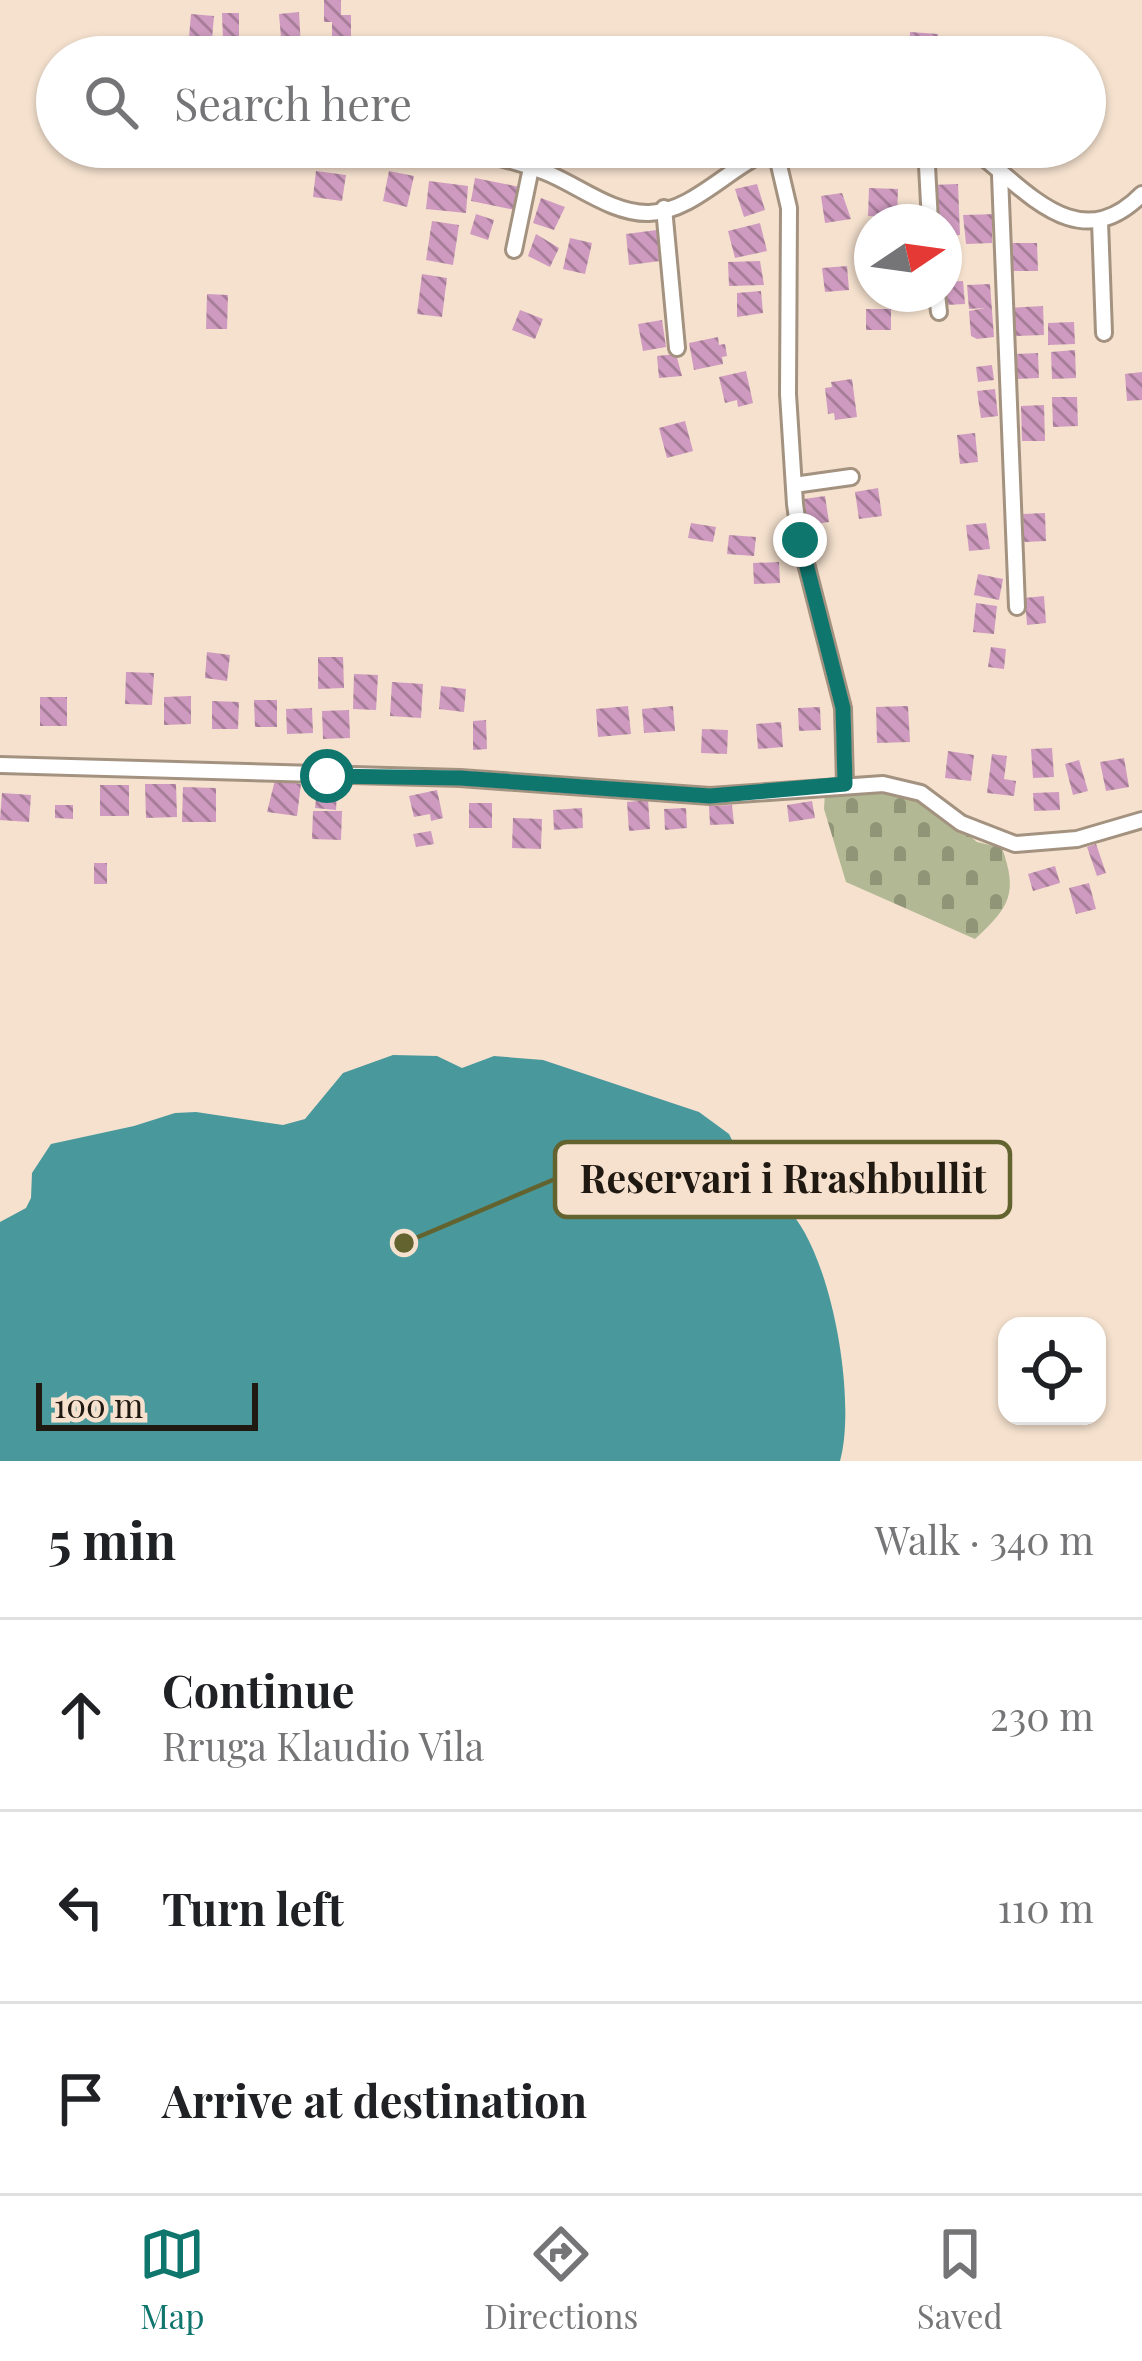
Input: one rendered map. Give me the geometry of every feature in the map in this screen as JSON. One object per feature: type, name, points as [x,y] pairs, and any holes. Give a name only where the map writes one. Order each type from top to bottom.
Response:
[{"type":"street","points":[[514,250],[531,168],[618,208],[650,213],[688,200],[733,168]]},
{"type":"street","points":[[782,168],[789,208],[788,394],[794,485],[800,540],[843,708],[845,784]]},
{"type":"street","points":[[927,168],[928,204]]},
{"type":"street","points":[[992,168],[1033,200],[1066,217],[1100,221],[1142,194]]},
{"type":"street","points":[[1000,175],[1017,607]]},
{"type":"street","points":[[664,208],[677,348]]},
{"type":"street","points":[[1100,221],[1103,334]]},
{"type":"street","points":[[794,485],[851,477]]},
{"type":"street","points":[[0,765],[460,778],[710,796],[845,784],[904,786],[922,793],[961,823],[1016,844],[1077,838],[1142,820]]},
{"type":"green space","points":[[909,787],[977,842],[1002,848],[1008,898],[975,939],[846,882],[824,809],[825,793]]},
{"type":"water","points":[[393,1055],[437,1056],[462,1068],[494,1056],[543,1060],[699,1112],[729,1134],[759,1194],[782,1203],[801,1226],[827,1290],[845,1402],[840,1461],[0,1461],[0,1222],[26,1208],[32,1173],[51,1144],[175,1113],[283,1125],[305,1119],[343,1073]]},
{"type":"building","points":[[324,0],[341,0],[341,15],[351,15],[351,36],[332,36],[332,22],[324,22]]},
{"type":"building","points":[[299,12],[300,36],[281,36],[279,14]]},
{"type":"building","points":[[222,13],[239,13],[239,36],[223,36]]},
{"type":"building","points":[[191,14],[214,16],[212,36],[189,36]]},
{"type":"building","points":[[316,171],[346,175],[342,201],[313,197]]},
{"type":"building","points":[[389,171],[414,176],[407,207],[383,201]]},
{"type":"building","points":[[475,178],[520,187],[515,210],[471,201]]},
{"type":"building","points":[[429,181],[468,186],[466,213],[426,209]]},
{"type":"building","points":[[757,184],[765,210],[744,217],[735,189]]},
{"type":"building","points":[[958,184],[959,204],[933,204],[932,185]]},
{"type":"building","points":[[869,188],[898,189],[897,204],[868,204]]},
{"type":"building","points":[[842,193],[851,219],[825,223],[821,196]]},
{"type":"building","points":[[541,198],[565,207],[554,230],[533,223]]},
{"type":"building","points":[[476,214],[494,220],[488,240],[470,234]]},
{"type":"building","points":[[998,214],[998,225],[992,225],[992,243],[966,244],[963,215]]},
{"type":"building","points":[[432,221],[459,225],[453,265],[426,260]]},
{"type":"building","points":[[760,223],[767,251],[735,258],[728,231]]},
{"type":"building","points":[[657,230],[664,249],[659,249],[660,261],[629,265],[626,234]]},
{"type":"building","points":[[536,234],[559,248],[550,267],[528,256]]},
{"type":"building","points":[[570,238],[592,243],[585,274],[563,269]]},
{"type":"building","points":[[1009,243],[1037,243],[1038,271],[1009,271]]},
{"type":"building","points":[[760,261],[764,285],[729,286],[728,262]]},
{"type":"building","points":[[847,266],[849,290],[825,292],[822,268]]},
{"type":"building","points":[[422,274],[447,278],[442,317],[417,314]]},
{"type":"building","points":[[990,284],[994,337],[977,339],[971,336],[969,311],[985,308],[969,309],[967,285]]},
{"type":"building","points":[[761,291],[763,313],[737,317],[737,293]]},
{"type":"building","points":[[207,294],[228,295],[227,329],[206,329]]},
{"type":"building","points":[[1043,306],[1044,335],[1016,336],[1009,308]]},
{"type":"building","points":[[520,310],[543,319],[535,339],[512,330]]},
{"type":"building","points":[[866,312],[891,312],[891,330],[866,330]]},
{"type":"building","points":[[662,320],[666,347],[643,351],[638,324]]},
{"type":"building","points":[[1074,322],[1075,344],[1048,345],[1048,323]]},
{"type":"building","points":[[718,337],[719,345],[725,344],[723,364],[694,370],[689,343]]},
{"type":"building","points":[[1075,350],[1076,378],[1052,379],[1051,352]]},
{"type":"building","points":[[1038,353],[1039,378],[1016,379],[1015,354]]},
{"type":"building","points":[[676,354],[682,376],[659,378],[657,356]]},
{"type":"building","points":[[992,365],[994,380],[978,382],[976,367]]},
{"type":"building","points":[[746,371],[753,403],[738,407],[737,400],[725,403],[719,377]]},
{"type":"building","points":[[1142,372],[1142,400],[1127,401],[1125,374]]},
{"type":"building","points":[[852,379],[857,417],[835,420],[834,413],[828,414],[825,388],[832,387],[831,382]]},
{"type":"building","points":[[995,389],[998,416],[981,418],[977,391]]},
{"type":"building","points":[[1052,397],[1077,397],[1078,426],[1053,427]]},
{"type":"building","points":[[1044,405],[1045,441],[1022,441],[1021,406]]},
{"type":"building","points":[[685,421],[693,451],[667,458],[659,428]]},
{"type":"building","points":[[975,433],[978,462],[960,464],[957,435]]},
{"type":"building","points":[[878,488],[882,516],[859,519],[855,492]]},
{"type":"building","points":[[825,496],[829,522],[808,525],[804,499]]},
{"type":"building","points":[[1045,513],[1046,541],[1024,542],[1023,514]]},
{"type":"building","points":[[691,523],[716,527],[713,542],[688,538]]},
{"type":"building","points":[[986,523],[990,549],[969,551],[966,525]]},
{"type":"building","points":[[729,535],[756,537],[754,556],[727,554]]},
{"type":"building","points":[[779,562],[780,583],[754,584],[753,563]]},
{"type":"building","points":[[978,574],[1003,579],[999,600],[974,595]]},
{"type":"building","points":[[1044,596],[1046,623],[1027,625],[1025,598]]},
{"type":"building","points":[[976,603],[997,606],[994,634],[973,632]]},
{"type":"building","points":[[991,647],[1006,649],[1004,669],[988,667]]},
{"type":"building","points":[[207,652],[230,655],[227,681],[205,678]]},
{"type":"building","points":[[318,657],[343,657],[344,688],[318,689]]},
{"type":"building","points":[[126,672],[154,673],[152,705],[125,704]]},
{"type":"building","points":[[354,674],[378,675],[376,710],[353,709]]},
{"type":"building","points":[[392,682],[423,684],[421,718],[390,716]]},
{"type":"building","points":[[441,686],[466,689],[464,712],[439,709]]},
{"type":"building","points":[[191,696],[191,724],[164,725],[164,697]]},
{"type":"building","points":[[40,697],[67,697],[67,726],[40,726]]},
{"type":"building","points":[[254,700],[277,700],[277,727],[255,727]]},
{"type":"building","points":[[212,701],[239,702],[238,729],[212,729]]},
{"type":"building","points":[[628,706],[631,734],[598,737],[596,709]]},
{"type":"building","points":[[673,706],[675,731],[644,733],[642,709]]},
{"type":"building","points":[[908,706],[910,742],[877,743],[876,707]]},
{"type":"building","points":[[820,707],[821,730],[799,731],[798,708]]},
{"type":"building","points":[[312,708],[313,733],[287,734],[286,709]]},
{"type":"building","points":[[349,710],[350,738],[323,739],[322,711]]},
{"type":"building","points":[[486,720],[487,749],[473,750],[473,721]]},
{"type":"building","points":[[781,722],[783,747],[758,749],[756,724]]},
{"type":"building","points":[[702,729],[728,730],[727,754],[701,753]]},
{"type":"building","points":[[1052,748],[1054,777],[1033,778],[1031,749]]},
{"type":"building","points":[[948,751],[974,755],[971,781],[945,778]]},
{"type":"building","points":[[992,754],[1007,756],[1004,779],[1016,781],[1014,796],[987,793]]},
{"type":"building","points":[[1124,758],[1129,787],[1106,791],[1100,762]]},
{"type":"building","points":[[1079,760],[1088,791],[1073,795],[1065,764]]},
{"type":"building","points":[[275,780],[301,784],[297,816],[267,812]]},
{"type":"building","points":[[145,784],[176,784],[177,817],[146,818]]},
{"type":"building","points":[[100,785],[129,785],[129,816],[100,816]]},
{"type":"building","points":[[183,787],[216,788],[216,822],[182,822]]},
{"type":"building","points":[[317,790],[337,791],[336,810],[315,808]]},
{"type":"building","points":[[437,790],[443,818],[414,817],[409,796]]},
{"type":"building","points":[[1059,792],[1060,810],[1034,811],[1033,793]]},
{"type":"building","points":[[2,793],[31,795],[29,822],[0,820]]},
{"type":"building","points":[[648,800],[650,829],[629,831],[627,802]]},
{"type":"building","points":[[812,801],[815,818],[789,822],[787,805]]},
{"type":"building","points":[[469,803],[492,803],[492,828],[469,828]]},
{"type":"building","points":[[55,805],[73,805],[73,819],[55,818]]},
{"type":"building","points":[[732,805],[734,824],[710,825],[709,806]]},
{"type":"building","points":[[582,808],[583,828],[554,830],[553,810]]},
{"type":"building","points":[[686,808],[687,828],[665,830],[664,809]]},
{"type":"building","points":[[313,811],[342,811],[341,840],[312,839]]},
{"type":"building","points":[[513,818],[542,819],[541,849],[512,848]]},
{"type":"building","points":[[431,831],[434,844],[416,847],[413,834]]},
{"type":"building","points":[[1096,844],[1106,873],[1097,876],[1087,847]]},
{"type":"building","points":[[94,863],[107,863],[107,884],[94,884]]},
{"type":"building","points":[[1055,866],[1060,883],[1033,891],[1028,874]]},
{"type":"building","points":[[1089,883],[1096,909],[1076,914],[1069,888]]},
{"type":"place","name":"Reservari i Rrashbullit","points":[[404,1243]]},
{"type":"route","points":[[327,776],[460,778],[710,796],[845,784],[843,708],[800,540]]}]
